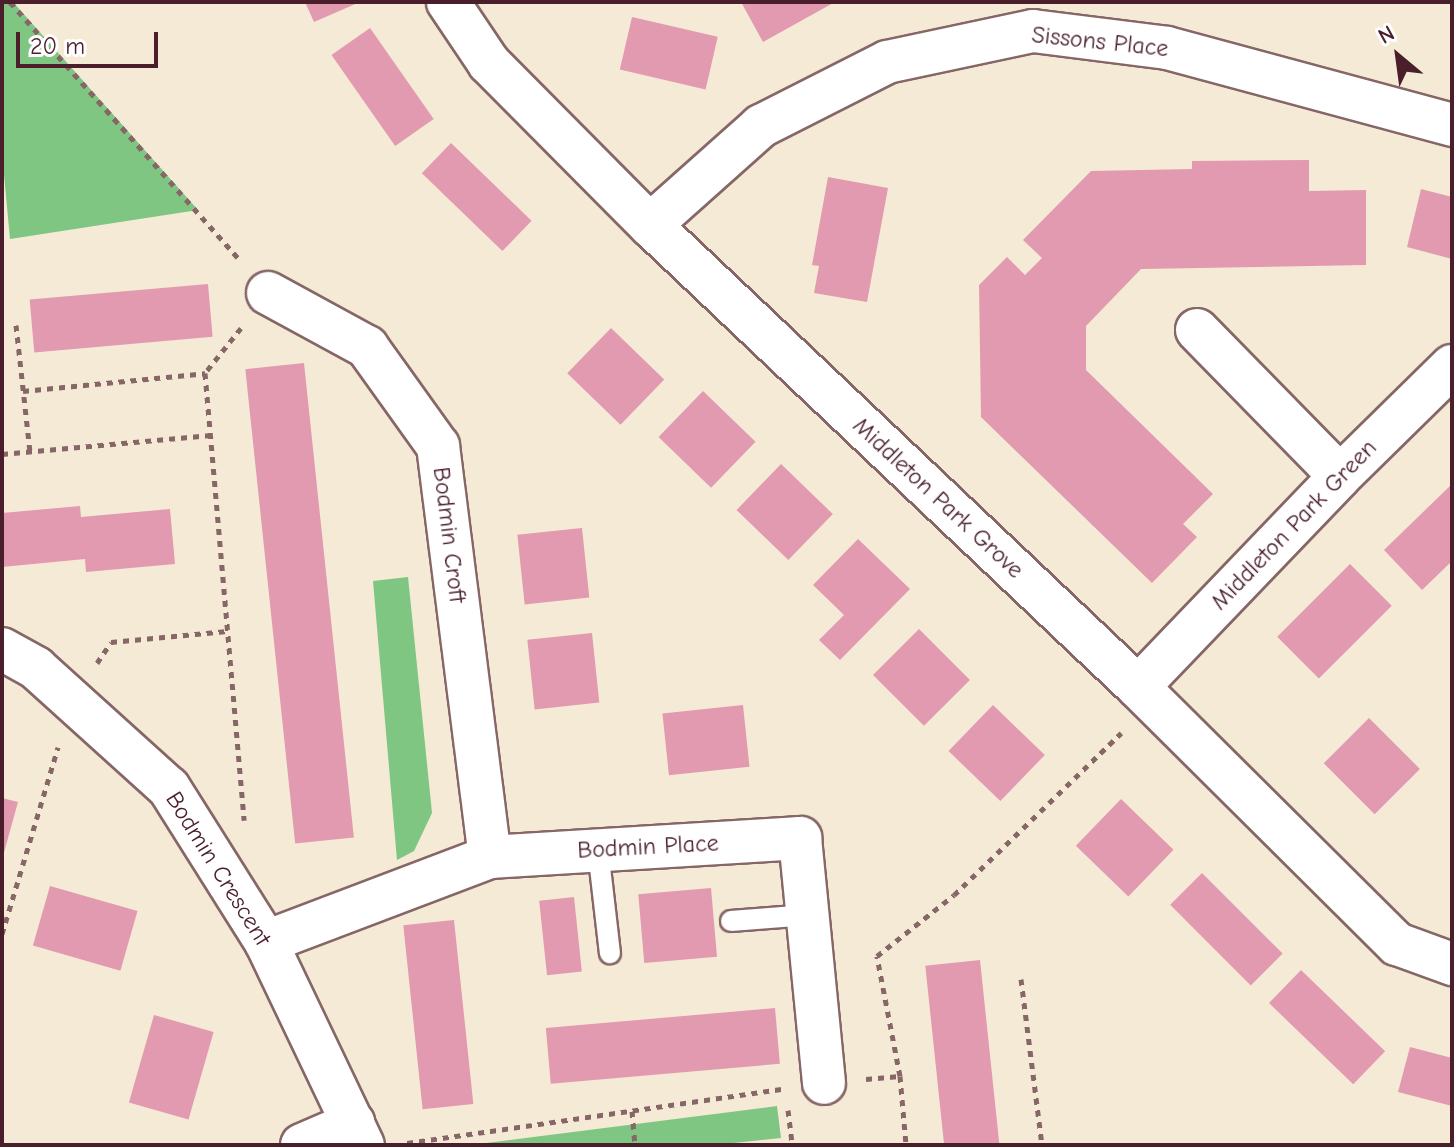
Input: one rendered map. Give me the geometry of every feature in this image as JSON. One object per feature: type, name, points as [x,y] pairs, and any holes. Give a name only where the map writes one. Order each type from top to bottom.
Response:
[{"type":"street","name":"Middleton Park Grove","points":[[448,2],[489,63],[650,225],[1138,687],[1397,944],[1452,964]]},
{"type":"street","name":"Sissons Place","points":[[650,225],[761,126],[887,62],[1033,31],[1167,48],[1452,125]]},
{"type":"street","name":"Bodmin Croft","points":[[268,293],[367,347],[438,446],[490,857]]},
{"type":"street","points":[[1197,330],[1340,476]]},
{"type":"street","name":"Middleton Park Green","points":[[1138,687],[1340,476],[1452,366]]},
{"type":"street","name":"Bodmin Crescent","points":[[2,649],[36,668],[169,788],[266,942],[358,1134]]},
{"type":"street","name":"Bodmin Place","points":[[266,942],[490,857],[800,838],[824,1083]]},
{"type":"street","points":[[302,1145],[358,1134]]},
{"type":"lane","points":[[598,850],[610,953]]},
{"type":"lane","points":[[731,921],[808,915]]},
{"type":"path","points":[[10,2],[268,293],[205,373],[245,831]]},
{"type":"path","points":[[16,325],[30,452]]},
{"type":"path","points":[[23,391],[205,373]]},
{"type":"path","points":[[2,454],[211,435]]},
{"type":"path","points":[[2,934],[72,701],[111,642],[228,631]]},
{"type":"path","points":[[1021,979],[1042,1145]]},
{"type":"path","points":[[900,1076],[906,1145]]},
{"type":"path","points":[[632,1111],[635,1145]]},
{"type":"green space","points":[[2,2],[13,2],[198,210],[10,239],[2,153]]},
{"type":"green space","points":[[408,577],[432,813],[414,851],[397,860],[373,581]]},
{"type":"green space","points":[[777,1106],[781,1138],[715,1145],[470,1145]]},
{"type":"building","points":[[305,2],[360,2],[314,22]]},
{"type":"building","points":[[741,2],[835,2],[763,42]]},
{"type":"building","points":[[632,17],[718,37],[706,89],[620,70]]},
{"type":"building","points":[[370,28],[434,119],[395,146],[331,55]]},
{"type":"building","points":[[451,143],[532,221],[502,251],[422,173]]},
{"type":"building","points":[[1309,160],[1309,191],[1366,190],[1366,265],[1141,269],[1086,326],[1086,370],[1213,494],[1183,524],[1197,537],[1152,583],[981,417],[979,285],[1007,257],[1025,275],[1042,258],[1023,240],[1091,171],[1192,169],[1192,161]]},
{"type":"building","points":[[828,177],[888,188],[867,302],[814,293],[819,266],[812,265]]},
{"type":"building","points":[[1421,189],[1452,197],[1452,259],[1407,247]]},
{"type":"building","points":[[208,284],[213,337],[34,352],[30,300]]},
{"type":"building","points":[[611,328],[664,379],[620,425],[567,373]]},
{"type":"building","points":[[304,363],[354,837],[295,844],[245,369]]},
{"type":"building","points":[[703,391],[756,442],[711,488],[659,437]]},
{"type":"building","points":[[781,464],[833,514],[788,560],[737,510]]},
{"type":"building","points":[[1452,484],[1452,561],[1422,590],[1384,550]]},
{"type":"building","points":[[80,506],[81,517],[170,509],[175,564],[86,572],[85,559],[2,567],[2,513]]},
{"type":"building","points":[[582,528],[589,598],[525,604],[517,535]]},
{"type":"building","points":[[858,539],[910,589],[840,660],[819,640],[844,615],[813,585]]},
{"type":"building","points":[[1350,564],[1392,606],[1319,679],[1277,637]]},
{"type":"building","points":[[919,629],[970,680],[924,726],[873,675]]},
{"type":"building","points":[[592,633],[599,703],[535,709],[527,640]]},
{"type":"building","points":[[743,705],[749,767],[669,775],[662,713]]},
{"type":"building","points":[[993,705],[1045,755],[1000,801],[949,751]]},
{"type":"building","points":[[1369,718],[1420,769],[1375,814],[1324,763]]},
{"type":"building","points":[[2,798],[18,802],[3,856],[2,856]]},
{"type":"building","points":[[1121,799],[1174,850],[1128,896],[1076,846]]},
{"type":"building","points":[[1202,873],[1283,954],[1251,985],[1170,905]]},
{"type":"building","points":[[50,886],[137,911],[120,971],[33,946]]},
{"type":"building","points":[[711,888],[717,957],[644,963],[638,894]]},
{"type":"building","points":[[574,897],[582,972],[547,975],[539,901]]},
{"type":"building","points":[[454,920],[473,1104],[423,1109],[403,925]]},
{"type":"building","points":[[980,960],[999,1145],[944,1145],[925,966]]},
{"type":"building","points":[[1301,970],[1385,1051],[1353,1084],[1269,1003]]},
{"type":"building","points":[[775,1008],[780,1064],[551,1084],[546,1028]]},
{"type":"building","points":[[154,1015],[214,1032],[189,1120],[129,1102]]},
{"type":"building","points":[[1410,1047],[1452,1058],[1452,1106],[1398,1092]]}]
